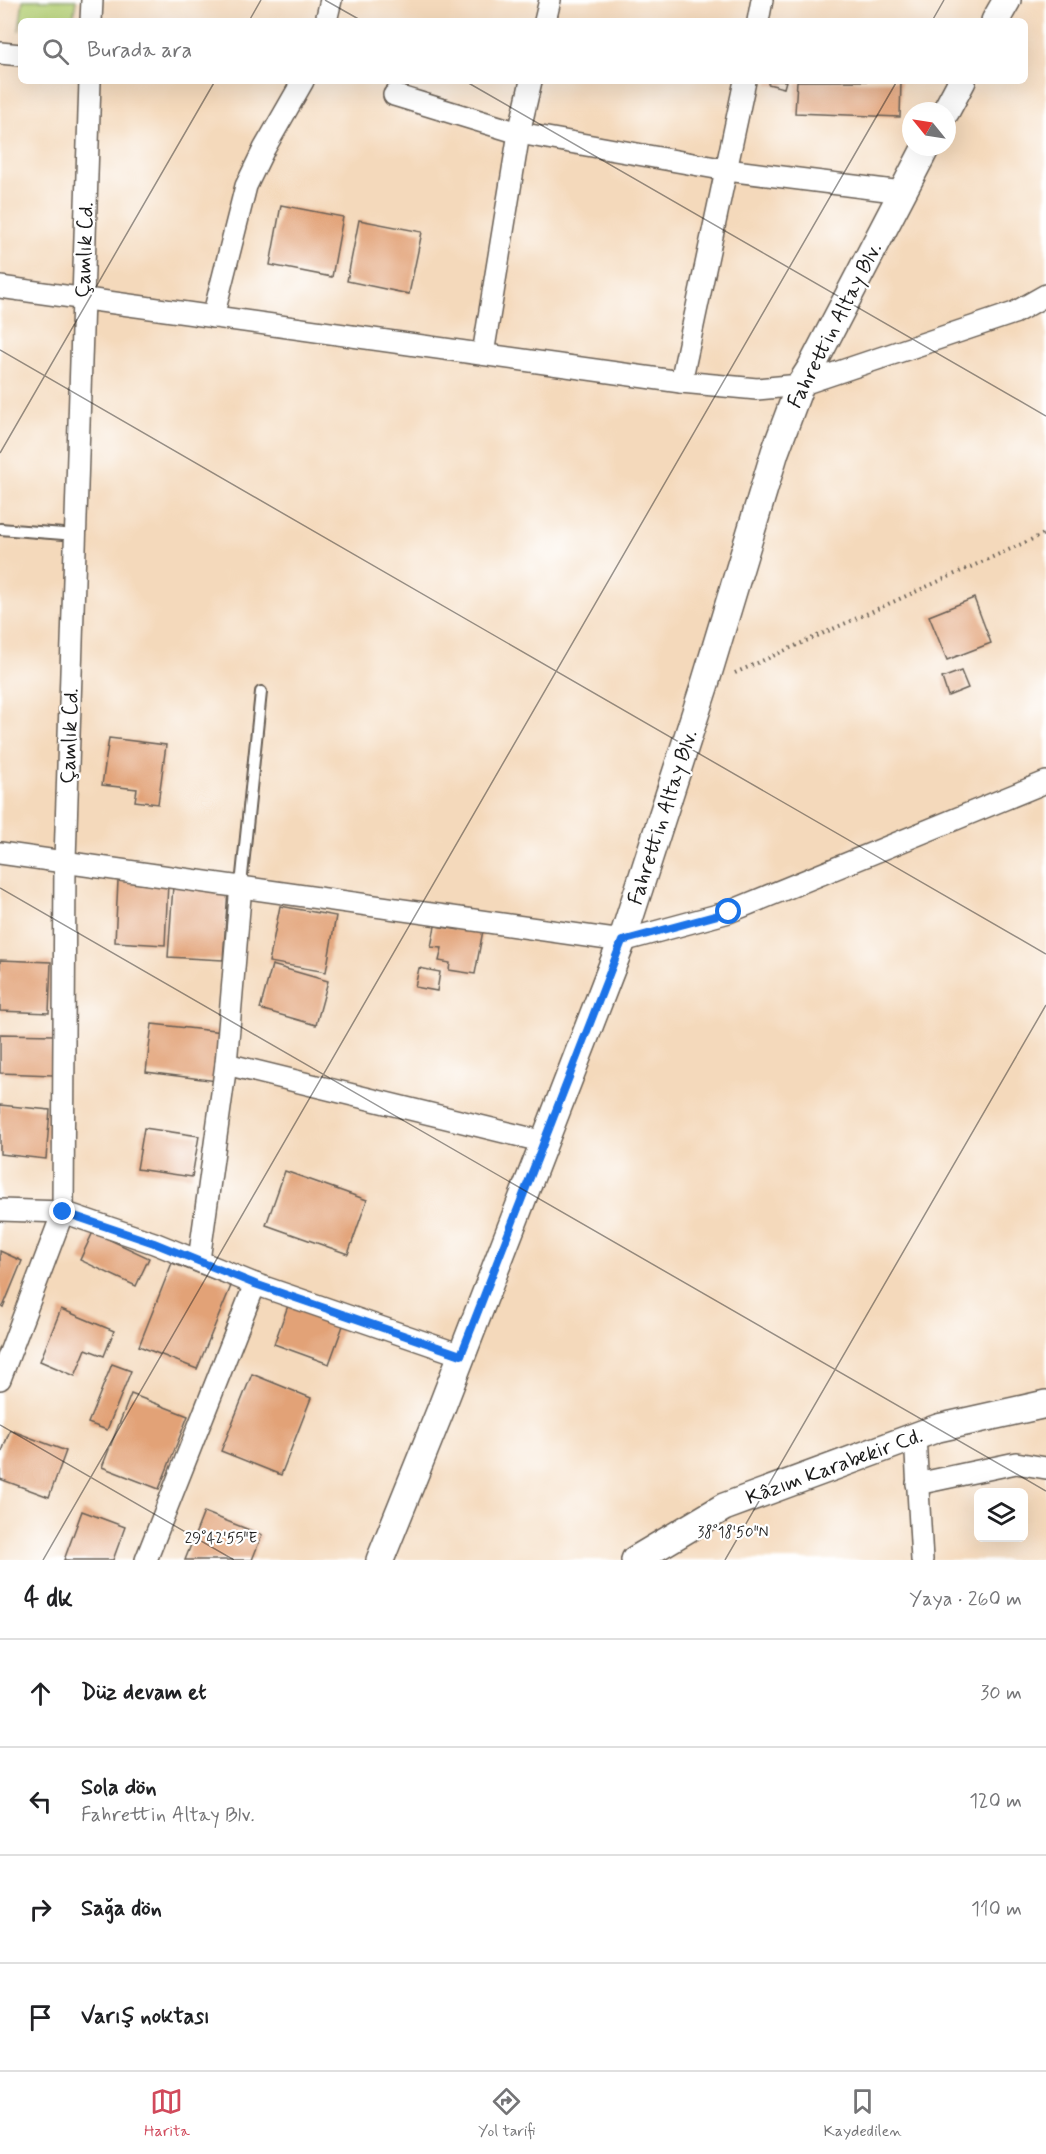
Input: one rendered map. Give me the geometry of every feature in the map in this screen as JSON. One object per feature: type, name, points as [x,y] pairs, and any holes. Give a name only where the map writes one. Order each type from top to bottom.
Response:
[{"type":"street","points":[[92,0],[92,18]]},
{"type":"street","points":[[327,18],[331,0]]},
{"type":"street","points":[[546,18],[550,0]]},
{"type":"street","points":[[759,18],[762,0]]},
{"type":"street","points":[[997,18],[1007,0]]},
{"type":"street","points":[[0,53],[18,55]]},
{"type":"street","name":"Çamlık Cd.","points":[[0,1379],[63,1212],[65,860],[90,84]]},
{"type":"street","points":[[213,317],[246,186],[264,149],[301,84]]},
{"type":"street","points":[[483,354],[519,133],[530,84]]},
{"type":"street","points":[[681,382],[744,84]]},
{"type":"street","points":[[951,102],[960,84]]},
{"type":"street","points":[[394,95],[519,133],[727,170],[902,192]]},
{"type":"street","name":"Fahrettin Altay Blv.","points":[[380,1560],[622,941],[704,687],[775,452],[800,385],[922,156]]},
{"type":"street","points":[[0,287],[83,296],[213,317],[681,382],[757,389],[800,385],[1014,313],[1046,295]]},
{"type":"street","points":[[0,853],[242,885],[622,941],[729,912],[1046,782]]},
{"type":"street","points":[[199,1260],[226,1064],[242,885]]},
{"type":"street","points":[[226,1064],[545,1142]]},
{"type":"street","points":[[0,1210],[63,1212],[199,1260],[255,1284],[461,1355]]},
{"type":"street","points":[[146,1560],[255,1284]]},
{"type":"street","name":"Kâzım Karabekir Cd.","points":[[635,1560],[724,1507],[938,1428],[1046,1404]]},
{"type":"street","points":[[915,1436],[922,1560]]},
{"type":"street","points":[[917,1484],[1016,1463],[1046,1468]]},
{"type":"lane","points":[[0,529],[76,535]]},
{"type":"lane","points":[[242,885],[261,692]]},
{"type":"path","points":[[704,687],[1046,533]]},
{"type":"green space","points":[[23,0],[76,0],[73,18],[21,18]]},
{"type":"building","points":[[768,84],[785,84],[784,88]]},
{"type":"building","points":[[797,84],[901,84],[900,117],[795,113]]},
{"type":"building","points":[[281,205],[343,217],[332,277],[270,265]]},
{"type":"building","points":[[359,220],[422,232],[409,294],[347,281]]},
{"type":"building","points":[[974,598],[991,643],[947,660],[929,616]]},
{"type":"building","points":[[961,671],[968,688],[948,696],[942,678]]},
{"type":"building","points":[[109,738],[166,745],[158,804],[135,801],[137,789],[102,785]]},
{"type":"building","points":[[118,881],[168,883],[165,945],[115,942]]},
{"type":"building","points":[[173,886],[228,890],[223,960],[168,957]]},
{"type":"building","points":[[280,906],[336,916],[326,972],[269,962]]},
{"type":"building","points":[[461,921],[484,925],[475,974],[449,970],[450,963],[439,961],[442,948],[431,947],[435,926],[459,930]]},
{"type":"building","points":[[0,960],[51,962],[49,1013],[0,1011]]},
{"type":"building","points":[[272,965],[328,981],[316,1025],[260,1009]]},
{"type":"building","points":[[419,968],[440,972],[437,991],[415,987]]},
{"type":"building","points":[[152,1024],[223,1032],[217,1081],[146,1072]]},
{"type":"building","points":[[0,1034],[54,1035],[53,1075],[0,1073]]},
{"type":"building","points":[[0,1105],[50,1110],[46,1159],[0,1154]]},
{"type":"building","points":[[144,1128],[199,1136],[192,1177],[137,1169]]},
{"type":"building","points":[[285,1171],[367,1200],[348,1254],[266,1225]]},
{"type":"building","points":[[93,1232],[149,1258],[136,1286],[80,1260]]},
{"type":"building","points":[[0,1251],[22,1261],[3,1307],[0,1305]]},
{"type":"building","points":[[172,1263],[231,1286],[197,1369],[139,1346]]},
{"type":"building","points":[[289,1303],[344,1323],[329,1364],[274,1344]]},
{"type":"building","points":[[61,1309],[114,1331],[104,1356],[86,1349],[75,1376],[40,1361]]},
{"type":"building","points":[[112,1364],[131,1371],[107,1430],[88,1423]]},
{"type":"building","points":[[252,1374],[311,1398],[281,1475],[221,1451]]},
{"type":"building","points":[[131,1394],[188,1416],[159,1489],[102,1467]]},
{"type":"building","points":[[10,1430],[66,1451],[49,1497],[0,1479],[0,1457]]},
{"type":"building","points":[[82,1511],[125,1527],[113,1560],[64,1560]]},
{"type":"building","points":[[204,1512],[262,1535],[252,1560],[185,1560]]},
{"type":"route","points":[[63,1212],[154,1243],[255,1284],[461,1355],[622,941],[729,912]]}]
